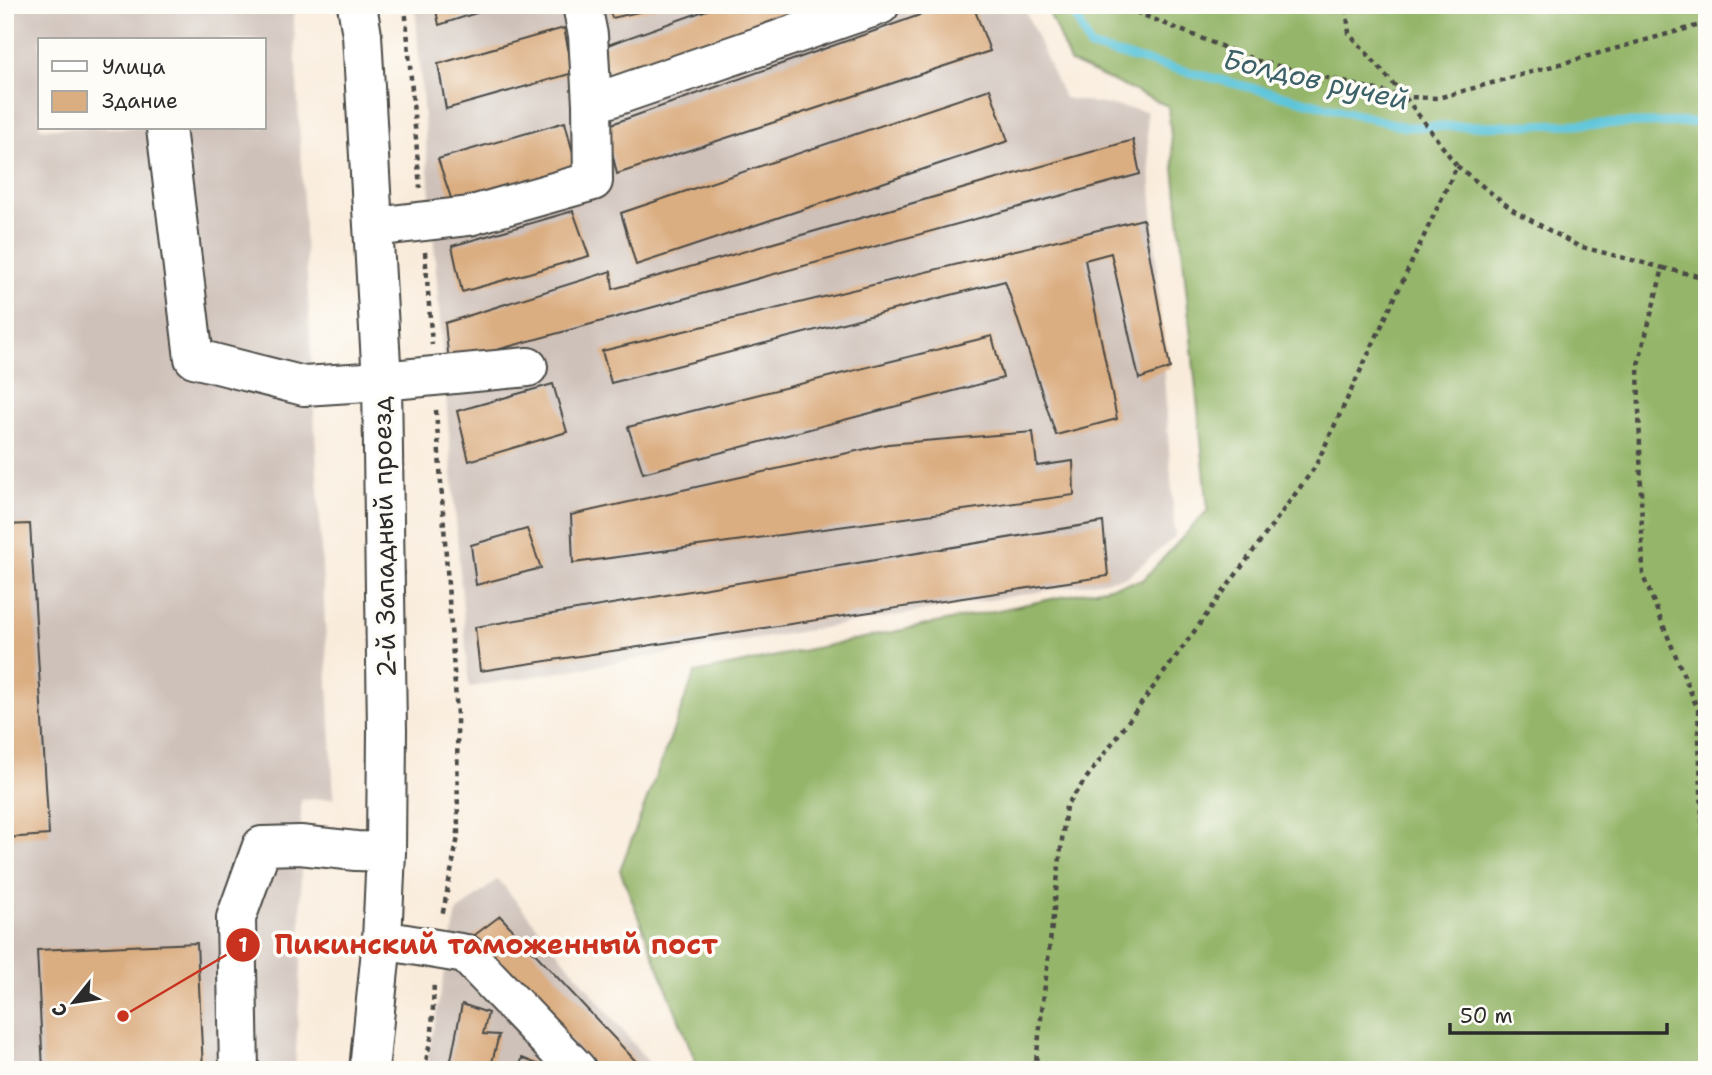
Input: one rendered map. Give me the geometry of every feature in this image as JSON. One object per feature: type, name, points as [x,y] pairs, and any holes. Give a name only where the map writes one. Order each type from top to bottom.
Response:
[{"type":"street","name":"2-й Западный проезд","points":[[356,5],[362,35],[382,381],[387,730],[382,940],[369,1070]]},
{"type":"street","points":[[374,227],[469,216],[593,181],[588,36],[582,5]]},
{"type":"street","points":[[592,104],[880,5]]},
{"type":"street","points":[[166,130],[194,358],[304,386],[528,367]]},
{"type":"street","points":[[239,1070],[236,918],[262,846],[300,845],[386,852]]},
{"type":"street","points":[[382,940],[466,954],[577,1070]]},
{"type":"path","points":[[405,5],[423,221],[457,715],[457,836],[435,949],[432,1034],[424,1070]]},
{"type":"path","points":[[1129,5],[1133,11],[1258,61],[1405,97],[1438,98],[1707,23]]},
{"type":"path","points":[[1346,5],[1349,33],[1405,97],[1457,166],[1514,211],[1578,246],[1707,278]]},
{"type":"path","points":[[1035,1070],[1066,806],[1315,467],[1457,166]]},
{"type":"path","points":[[1663,268],[1638,365],[1643,576],[1698,710],[1707,951]]},
{"type":"shaded area","points":[[5,5],[293,5],[334,798],[301,800],[301,967],[295,1070],[5,1070]]},
{"type":"shaded area","points":[[415,5],[1023,5],[1064,98],[1146,111],[1175,537],[1127,577],[469,687]]},
{"type":"shaded area","points":[[498,879],[655,1070],[425,1070],[457,912]]},
{"type":"green space","points":[[1046,5],[1707,5],[1707,1070],[699,1070],[620,870],[695,673],[1143,580],[1208,510],[1168,106],[1070,62]]},
{"type":"building","points":[[435,5],[498,5],[498,6],[439,25]]},
{"type":"building","points":[[608,5],[664,5],[665,6],[612,18]]},
{"type":"building","points":[[721,5],[819,6],[610,78],[599,48]]},
{"type":"building","points":[[948,5],[973,5],[990,51],[617,174],[606,126]]},
{"type":"building","points":[[564,28],[573,73],[446,109],[438,64]]},
{"type":"building","points":[[990,89],[1008,141],[636,265],[621,213]]},
{"type":"building","points":[[565,122],[577,169],[453,204],[438,159]]},
{"type":"building","points":[[1133,140],[1140,174],[449,363],[445,323],[611,271],[613,289]]},
{"type":"building","points":[[573,211],[589,256],[462,292],[452,246]]},
{"type":"building","points":[[1143,219],[1170,368],[1139,379],[1111,253],[1085,260],[1117,419],[1056,435],[1005,281],[611,383],[602,351]]},
{"type":"building","points":[[992,336],[1003,378],[643,473],[628,427]]},
{"type":"building","points":[[553,384],[567,432],[469,461],[457,411]]},
{"type":"building","points":[[1033,432],[1037,466],[1073,461],[1074,495],[573,563],[571,515],[888,444]]},
{"type":"building","points":[[1103,522],[1108,576],[480,671],[475,627]]},
{"type":"building","points":[[30,524],[49,835],[5,838],[5,525]]},
{"type":"building","points":[[527,529],[541,568],[476,585],[471,545]]},
{"type":"building","points":[[500,916],[644,1070],[599,1070],[472,937]]},
{"type":"building","points":[[197,943],[203,1070],[43,1070],[37,950]]},
{"type":"building","points":[[462,1004],[488,1013],[483,1034],[499,1035],[490,1070],[449,1070]]},
{"type":"building","points":[[522,1058],[552,1070],[519,1070]]},
{"type":"waterway","name":"Болдов ручей","points":[[1071,5],[1090,47],[1406,127],[1707,122]]},
{"type":"place","name":"Пикинский таможенный пост","points":[[123,1016]]}]
